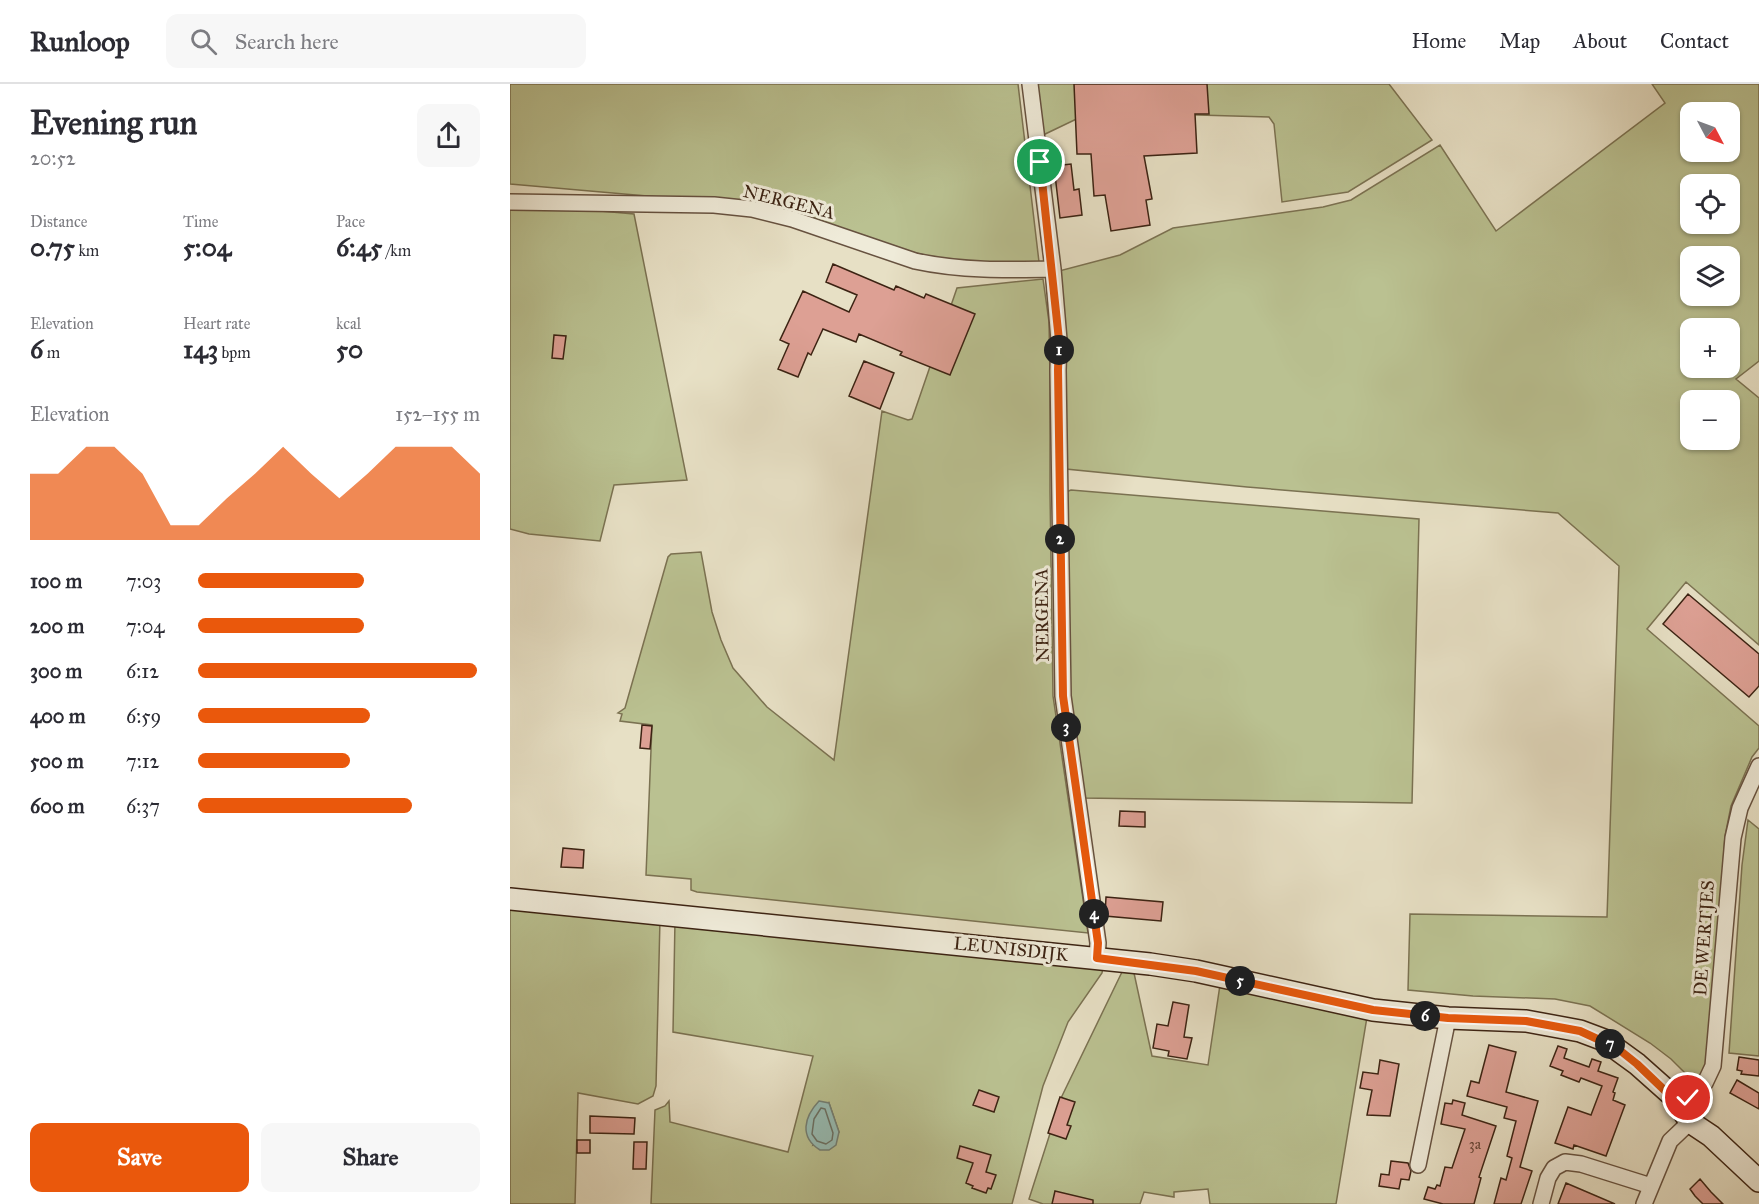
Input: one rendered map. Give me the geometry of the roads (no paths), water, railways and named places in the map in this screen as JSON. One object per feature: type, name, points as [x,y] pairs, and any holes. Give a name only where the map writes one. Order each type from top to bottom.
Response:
[{"type":"street","name":"NERGENA","points":[[1030,84],[1053,269],[1059,340],[1063,696],[1098,943],[1097,958]]},
{"type":"street","name":"NERGENA","points":[[510,202],[714,205],[753,209],[792,219],[931,265],[949,268],[1053,269]]},
{"type":"street","name":"DE WERTJES","points":[[1644,1204],[1670,1141],[1713,1066],[1733,838],[1740,808],[1759,766]]},
{"type":"street","name":"LEUNISDIJK","points":[[510,899],[668,913],[1097,958],[1196,971],[1373,1010],[1448,1018],[1526,1021],[1580,1031],[1617,1048],[1653,1077],[1685,1113],[1759,1181]]},
{"type":"street","points":[[1418,1165],[1448,1018]]},
{"type":"street","points":[[1541,1204],[1548,1178],[1554,1168],[1566,1162],[1581,1164],[1651,1186]]},
{"type":"water","points":[[819,1101],[829,1103],[839,1132],[836,1145],[829,1150],[820,1150],[813,1145],[806,1133],[807,1120]]}]
